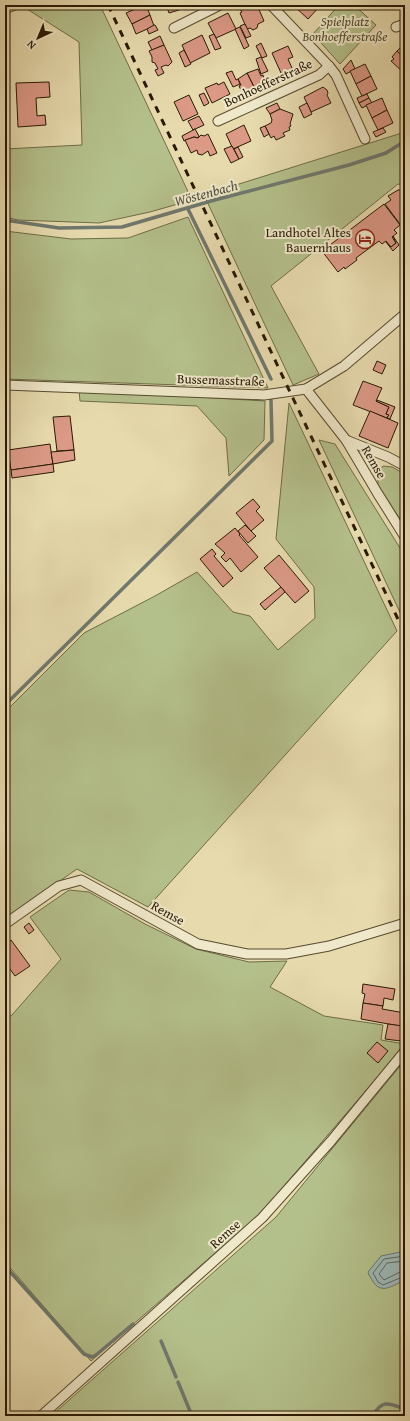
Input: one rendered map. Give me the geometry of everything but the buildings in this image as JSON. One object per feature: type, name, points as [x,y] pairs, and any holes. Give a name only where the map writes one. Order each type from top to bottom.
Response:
[{"type":"street","points":[[5,10],[15,5]]},
{"type":"street","points":[[174,28],[220,5]]},
{"type":"street","name":"Bonhoefferstraße","points":[[271,5],[336,75],[365,139]]},
{"type":"street","points":[[396,27],[405,24]]},
{"type":"street","name":"Bonhoefferstraße","points":[[218,121],[319,75],[329,66]]},
{"type":"street","points":[[405,314],[344,366],[306,390],[346,440],[388,457],[405,466]]},
{"type":"street","name":"Bussemasstraße","points":[[5,385],[264,395],[306,390]]},
{"type":"street","name":"Remse","points":[[346,440],[405,537]]},
{"type":"street","name":"Remse","points":[[5,924],[59,886],[81,880],[198,944],[247,954],[286,954],[329,946],[405,923]]},
{"type":"street","name":"Remse","points":[[41,1416],[262,1218],[331,1141],[405,1051]]},
{"type":"green space","points":[[36,5],[100,5],[192,200],[150,212],[99,223],[18,220],[5,217],[5,149],[82,145],[79,42],[27,9]]},
{"type":"green space","name":"Spielplatz Bonhoefferstraße","points":[[339,5],[354,5],[376,25],[340,64],[313,34]]},
{"type":"green space","points":[[405,132],[405,185],[398,184],[271,286],[319,374],[293,385],[204,195]]},
{"type":"green space","points":[[188,217],[268,388],[5,379],[5,231],[71,239],[128,238]]},
{"type":"green space","points":[[79,390],[265,401],[264,440],[229,476],[226,438],[197,406],[80,401]]},
{"type":"green space","points":[[289,403],[397,631],[148,907],[77,869],[5,919],[5,712],[84,633],[197,572],[233,612],[250,616],[278,650],[315,618],[314,587],[276,539]]},
{"type":"green space","points":[[319,440],[335,444],[405,556],[405,623]]},
{"type":"green space","points":[[383,466],[392,467],[405,474],[405,527],[378,485],[378,472]]},
{"type":"green space","points":[[69,890],[89,892],[145,924],[196,949],[249,962],[287,961],[270,987],[324,1016],[383,1025],[381,1040],[405,1044],[260,1214],[91,1361],[5,1262],[5,1020],[12,1015],[61,959],[30,917]]},
{"type":"green space","points":[[405,1060],[405,1416],[51,1416],[276,1217]]},
{"type":"water","points":[[405,1251],[405,1280],[387,1288],[376,1285],[368,1272],[381,1256]]},
{"type":"waterway","name":"Wöstenbach","points":[[5,220],[59,228],[122,227],[211,201],[349,165],[386,153],[405,141]]},
{"type":"waterway","points":[[188,209],[271,379]]},
{"type":"waterway","points":[[5,705],[272,441],[271,400]]},
{"type":"waterway","points":[[5,1266],[84,1354],[92,1357],[96,1355],[133,1324]]},
{"type":"waterway","points":[[161,1341],[176,1377]]},
{"type":"waterway","points":[[178,1382],[192,1416]]},
{"type":"waterway","points":[[373,1416],[376,1410],[387,1404],[405,1409]]},
{"type":"railway","points":[[108,5],[405,634]]},
{"type":"place","name":"Landhotel Altes Bauernhaus","points":[[365,239]]}]
